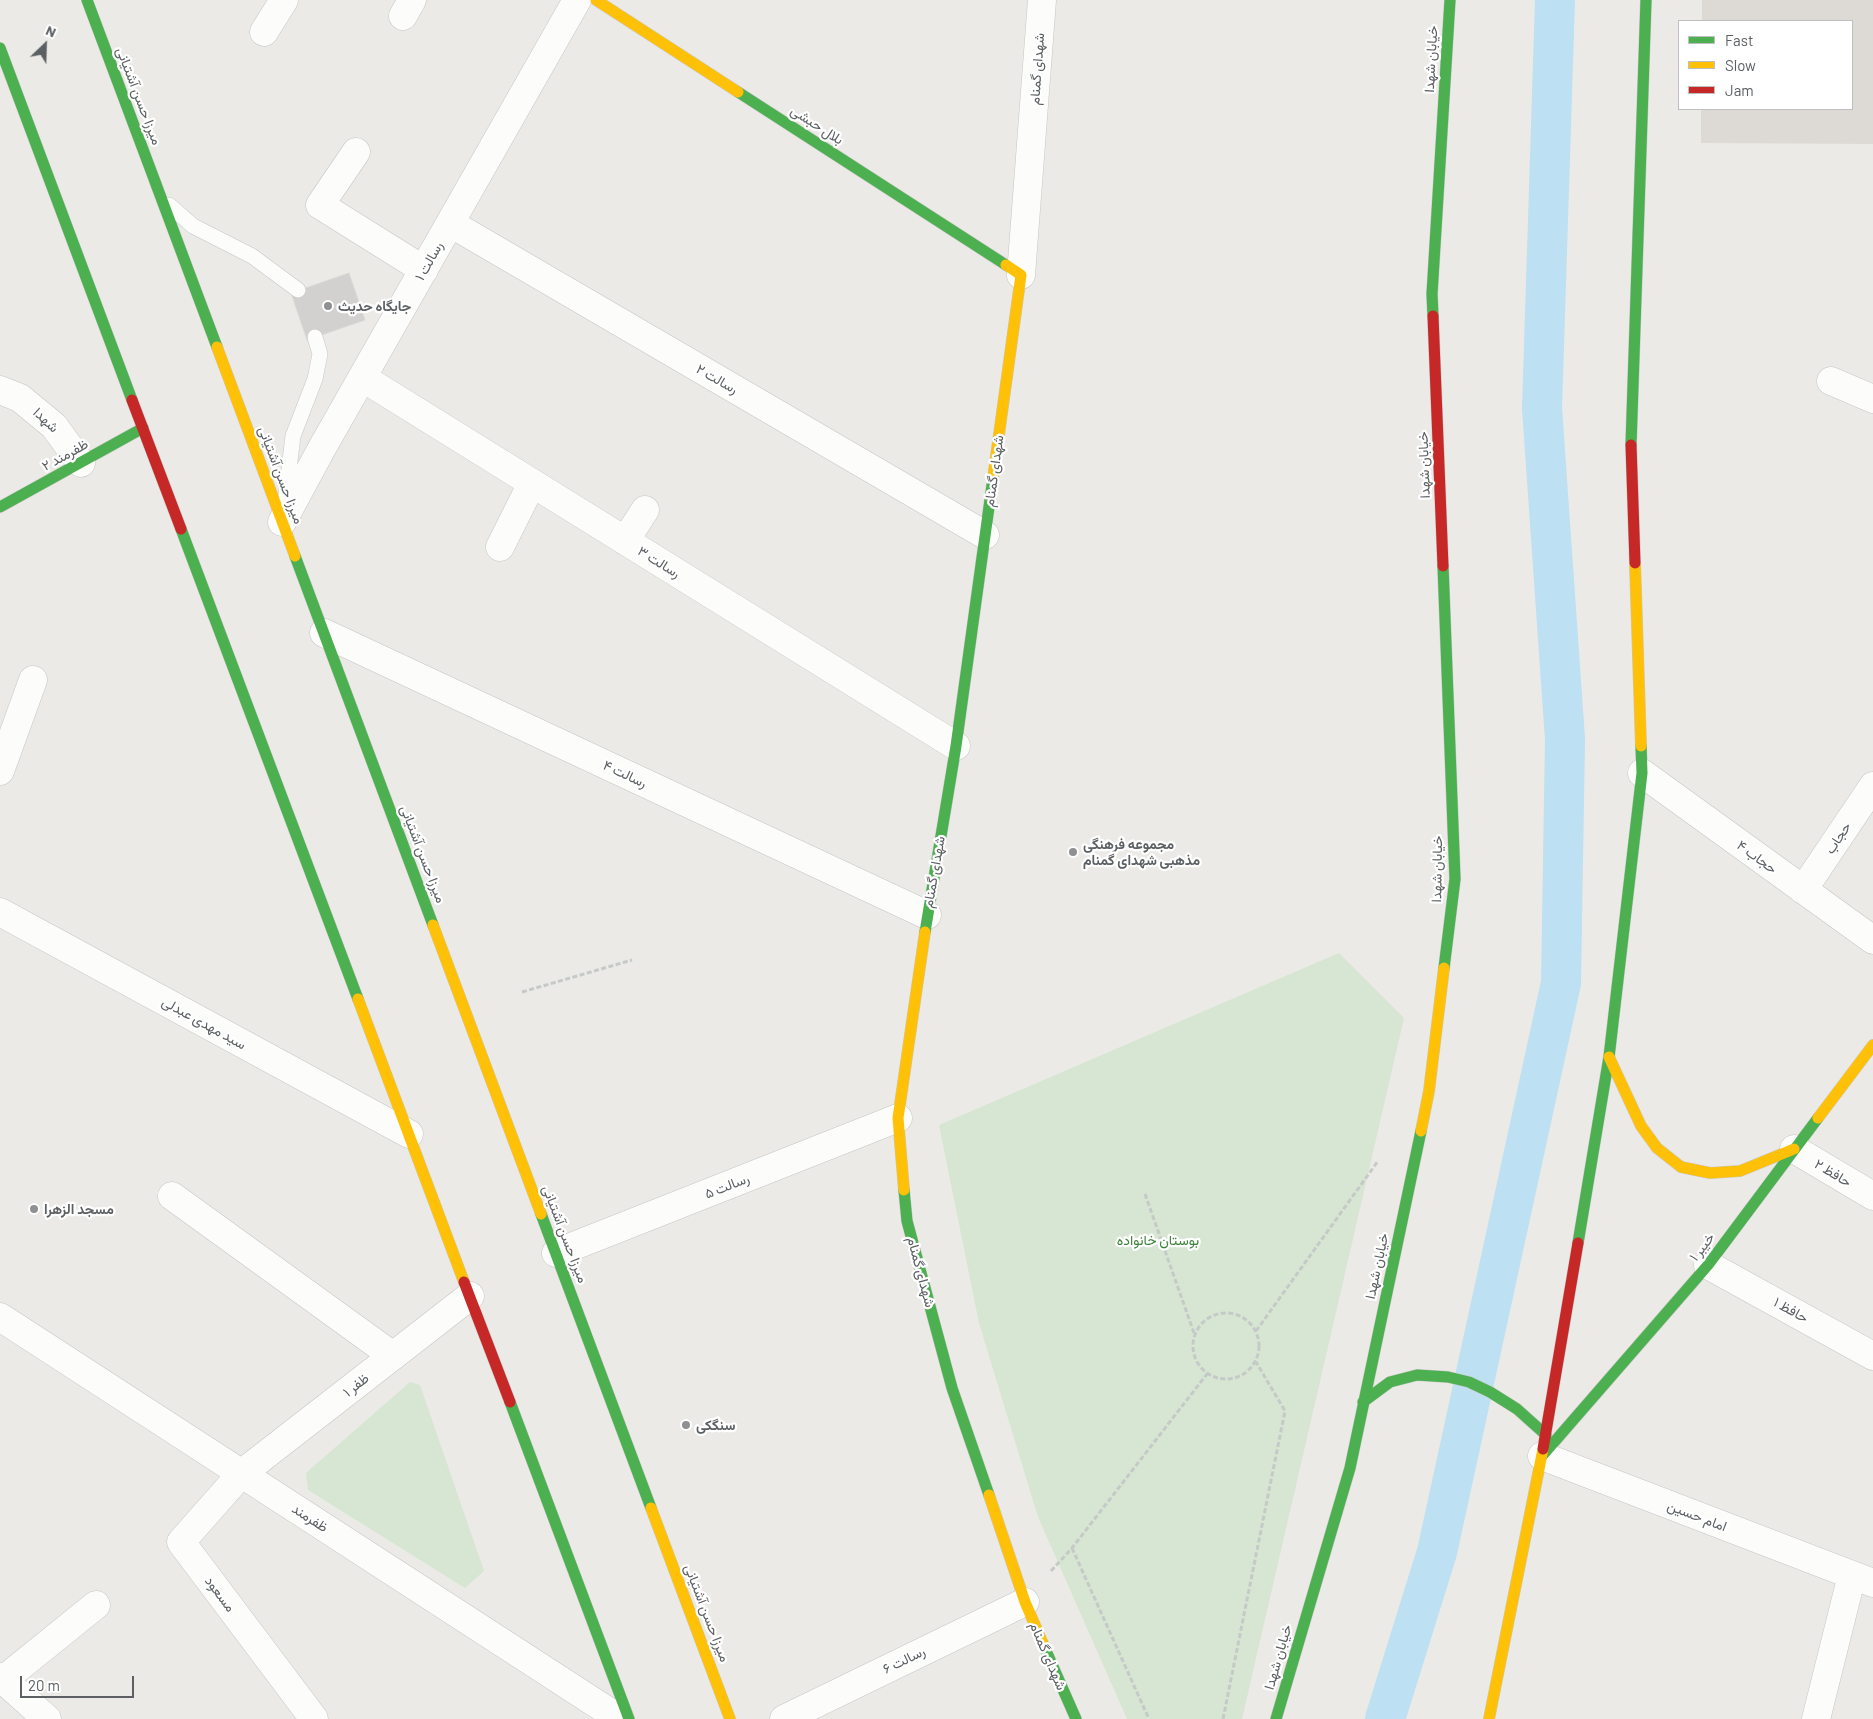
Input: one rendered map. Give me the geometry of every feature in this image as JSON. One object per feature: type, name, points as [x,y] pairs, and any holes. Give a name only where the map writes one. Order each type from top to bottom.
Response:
[{"type":"main road","name":"میرزا حسن آشتیانی","points":[[87,0],[730,1719]]},
{"type":"main road","name":"بلال حبشی","points":[[596,0],[1021,275]]},
{"type":"main road","name":"خیابان شهدا","points":[[1276,1719],[1350,1468],[1429,1091],[1454,879],[1432,294],[1450,0]]},
{"type":"main road","points":[[1489,1719],[1544,1446],[1609,1057],[1642,773],[1631,449],[1646,0]]},
{"type":"main road","points":[[0,48],[629,1719]]},
{"type":"main road","name":"شهدای گمنام","points":[[1021,275],[956,746],[927,915],[898,1118],[907,1221],[952,1388],[1025,1602],[1076,1719]]},
{"type":"main road","name":"ظفرمند ۲","points":[[0,507],[143,428]]},
{"type":"main road","name":"خیبر ۱","points":[[1544,1446],[1708,1265],[1873,1045]]},
{"type":"main road","points":[[1609,1057],[1640,1126],[1657,1148],[1681,1167],[1710,1173],[1740,1171],[1794,1149]]},
{"type":"main road","points":[[1363,1402],[1390,1382],[1418,1375],[1448,1377],[1469,1382],[1490,1392],[1517,1409],[1544,1446]]},
{"type":"street","points":[[264,32],[284,0]]},
{"type":"street","name":"رسالت ۱","points":[[282,522],[577,0]]},
{"type":"street","name":"شهدای گمنام","points":[[1021,275],[1042,0]]},
{"type":"street","points":[[356,152],[320,205],[424,270]]},
{"type":"street","name":"رسالت ۲","points":[[450,223],[985,535]]},
{"type":"street","name":"رسالت ۳","points":[[363,378],[956,746]]},
{"type":"street","points":[[1831,381],[1873,399]]},
{"type":"street","name":"شهدا","points":[[0,390],[20,398],[54,426],[81,463]]},
{"type":"street","points":[[500,547],[532,483]]},
{"type":"street","points":[[625,541],[645,510]]},
{"type":"street","name":"رسالت ۴","points":[[324,633],[927,915]]},
{"type":"street","points":[[0,771],[32,680]]},
{"type":"street","name":"حجاب ۴","points":[[1642,773],[1873,940]]},
{"type":"street","name":"حجاب","points":[[1802,890],[1873,786]]},
{"type":"street","name":"سید مهدی عبدلی","points":[[0,912],[409,1134]]},
{"type":"street","name":"رسالت ۵","points":[[556,1253],[898,1118]]},
{"type":"street","name":"حافظ ۲","points":[[1794,1149],[1873,1196]]},
{"type":"street","points":[[172,1196],[393,1356]]},
{"type":"street","name":"حافظ ۱","points":[[1708,1265],[1873,1356]]},
{"type":"street","name":"ظفر ۱","points":[[241,1474],[470,1296]]},
{"type":"street","name":"ظفرمند","points":[[0,1317],[620,1719]]},
{"type":"street","name":"امام حسین","points":[[1544,1446],[1862,1579],[1816,1719]]},
{"type":"street","name":"مسعود","points":[[241,1474],[181,1542],[314,1719]]},
{"type":"street","name":"رسالت ۶","points":[[784,1719],[1025,1602]]},
{"type":"street","points":[[47,1719],[2,1678],[96,1606]]},
{"type":"lane","points":[[162,199],[193,226],[252,256],[298,290]]},
{"type":"lane","points":[[282,522],[293,436],[315,379],[320,354],[315,337]]},
{"type":"path","points":[[522,992],[632,960]]},
{"type":"path","points":[[1256,1331],[1382,1155]]},
{"type":"path","points":[[1145,1194],[1194,1334],[1194,1356],[1199,1366],[1207,1374],[1217,1379],[1228,1380],[1239,1377],[1249,1371],[1256,1362],[1260,1341],[1250,1322],[1240,1316],[1230,1313],[1219,1313],[1200,1324],[1194,1334]]},
{"type":"path","points":[[1224,1719],[1285,1411],[1256,1362]]},
{"type":"path","points":[[1149,1719],[1072,1548],[1207,1374]]},
{"type":"shaded area","points":[[1702,0],[1873,0],[1873,144],[1701,143],[1701,110],[1853,110],[1853,20],[1702,20]]},
{"type":"green space","name":"بوستان خانواده","points":[[1339,953],[1404,1018],[1242,1719],[1127,1719],[1038,1517],[979,1323],[939,1125]]},
{"type":"green space","points":[[410,1382],[420,1385],[484,1571],[465,1588],[308,1490],[306,1473]]},
{"type":"building","name":"جایگاه حدیث","points":[[349,273],[365,320],[307,340],[291,293]]},
{"type":"waterway","points":[[1385,1719],[1437,1552],[1561,983],[1565,739],[1542,408],[1555,0]]},
{"type":"traffic: fast","points":[[87,0],[217,347]]},
{"type":"traffic: fast","points":[[1433,316],[1432,294],[1450,0]]},
{"type":"traffic: fast","points":[[1631,445],[1646,0]]},
{"type":"traffic: fast","points":[[0,48],[132,400]]},
{"type":"traffic: fast","points":[[738,92],[1006,265]]},
{"type":"traffic: fast","points":[[0,507],[143,428]]},
{"type":"traffic: fast","points":[[925,932],[956,746],[993,478]]},
{"type":"traffic: fast","points":[[181,529],[358,999]]},
{"type":"traffic: fast","points":[[295,556],[433,925]]},
{"type":"traffic: fast","points":[[1443,566],[1455,879],[1444,968]]},
{"type":"traffic: fast","points":[[1578,1243],[1609,1057],[1642,773],[1641,746]]},
{"type":"traffic: fast","points":[[1542,1456],[1708,1265],[1818,1118]]},
{"type":"traffic: fast","points":[[1276,1719],[1350,1468],[1421,1131]]},
{"type":"traffic: fast","points":[[904,1190],[907,1221],[952,1388],[989,1495]]},
{"type":"traffic: fast","points":[[541,1214],[651,1508]]},
{"type":"traffic: fast","points":[[1363,1402],[1390,1382],[1417,1375],[1448,1377],[1469,1382],[1490,1392],[1517,1409],[1546,1435]]},
{"type":"traffic: fast","points":[[510,1402],[629,1719]]},
{"type":"traffic: fast","points":[[1043,1644],[1076,1719]]},
{"type":"traffic: slow","points":[[596,0],[738,92]]},
{"type":"traffic: slow","points":[[993,478],[1021,275],[1006,265]]},
{"type":"traffic: slow","points":[[217,347],[295,556]]},
{"type":"traffic: slow","points":[[1635,563],[1641,746]]},
{"type":"traffic: slow","points":[[433,925],[541,1214]]},
{"type":"traffic: slow","points":[[904,1190],[898,1118],[925,932]]},
{"type":"traffic: slow","points":[[1421,1131],[1429,1091],[1444,968]]},
{"type":"traffic: slow","points":[[358,999],[464,1282]]},
{"type":"traffic: slow","points":[[1818,1118],[1873,1045]]},
{"type":"traffic: slow","points":[[1609,1057],[1641,1126],[1657,1148],[1681,1167],[1710,1173],[1740,1171],[1794,1149]]},
{"type":"traffic: slow","points":[[1489,1719],[1543,1449]]},
{"type":"traffic: slow","points":[[989,1495],[1025,1602],[1043,1644]]},
{"type":"traffic: slow","points":[[651,1508],[730,1719]]},
{"type":"traffic: jam","points":[[1433,316],[1443,566]]},
{"type":"traffic: jam","points":[[132,400],[181,529]]},
{"type":"traffic: jam","points":[[1631,445],[1635,563]]},
{"type":"traffic: jam","points":[[1543,1449],[1578,1243]]},
{"type":"traffic: jam","points":[[464,1282],[510,1402]]},
{"type":"place","name":"جایگاه حدیث","points":[[328,306]]},
{"type":"place","name":"مجموعه فرهنگی مذهبی شهدای گمنام","points":[[1073,852]]},
{"type":"place","name":"مسجد الزهرا","points":[[34,1209]]},
{"type":"place","name":"سنگکی","points":[[686,1425]]}]
